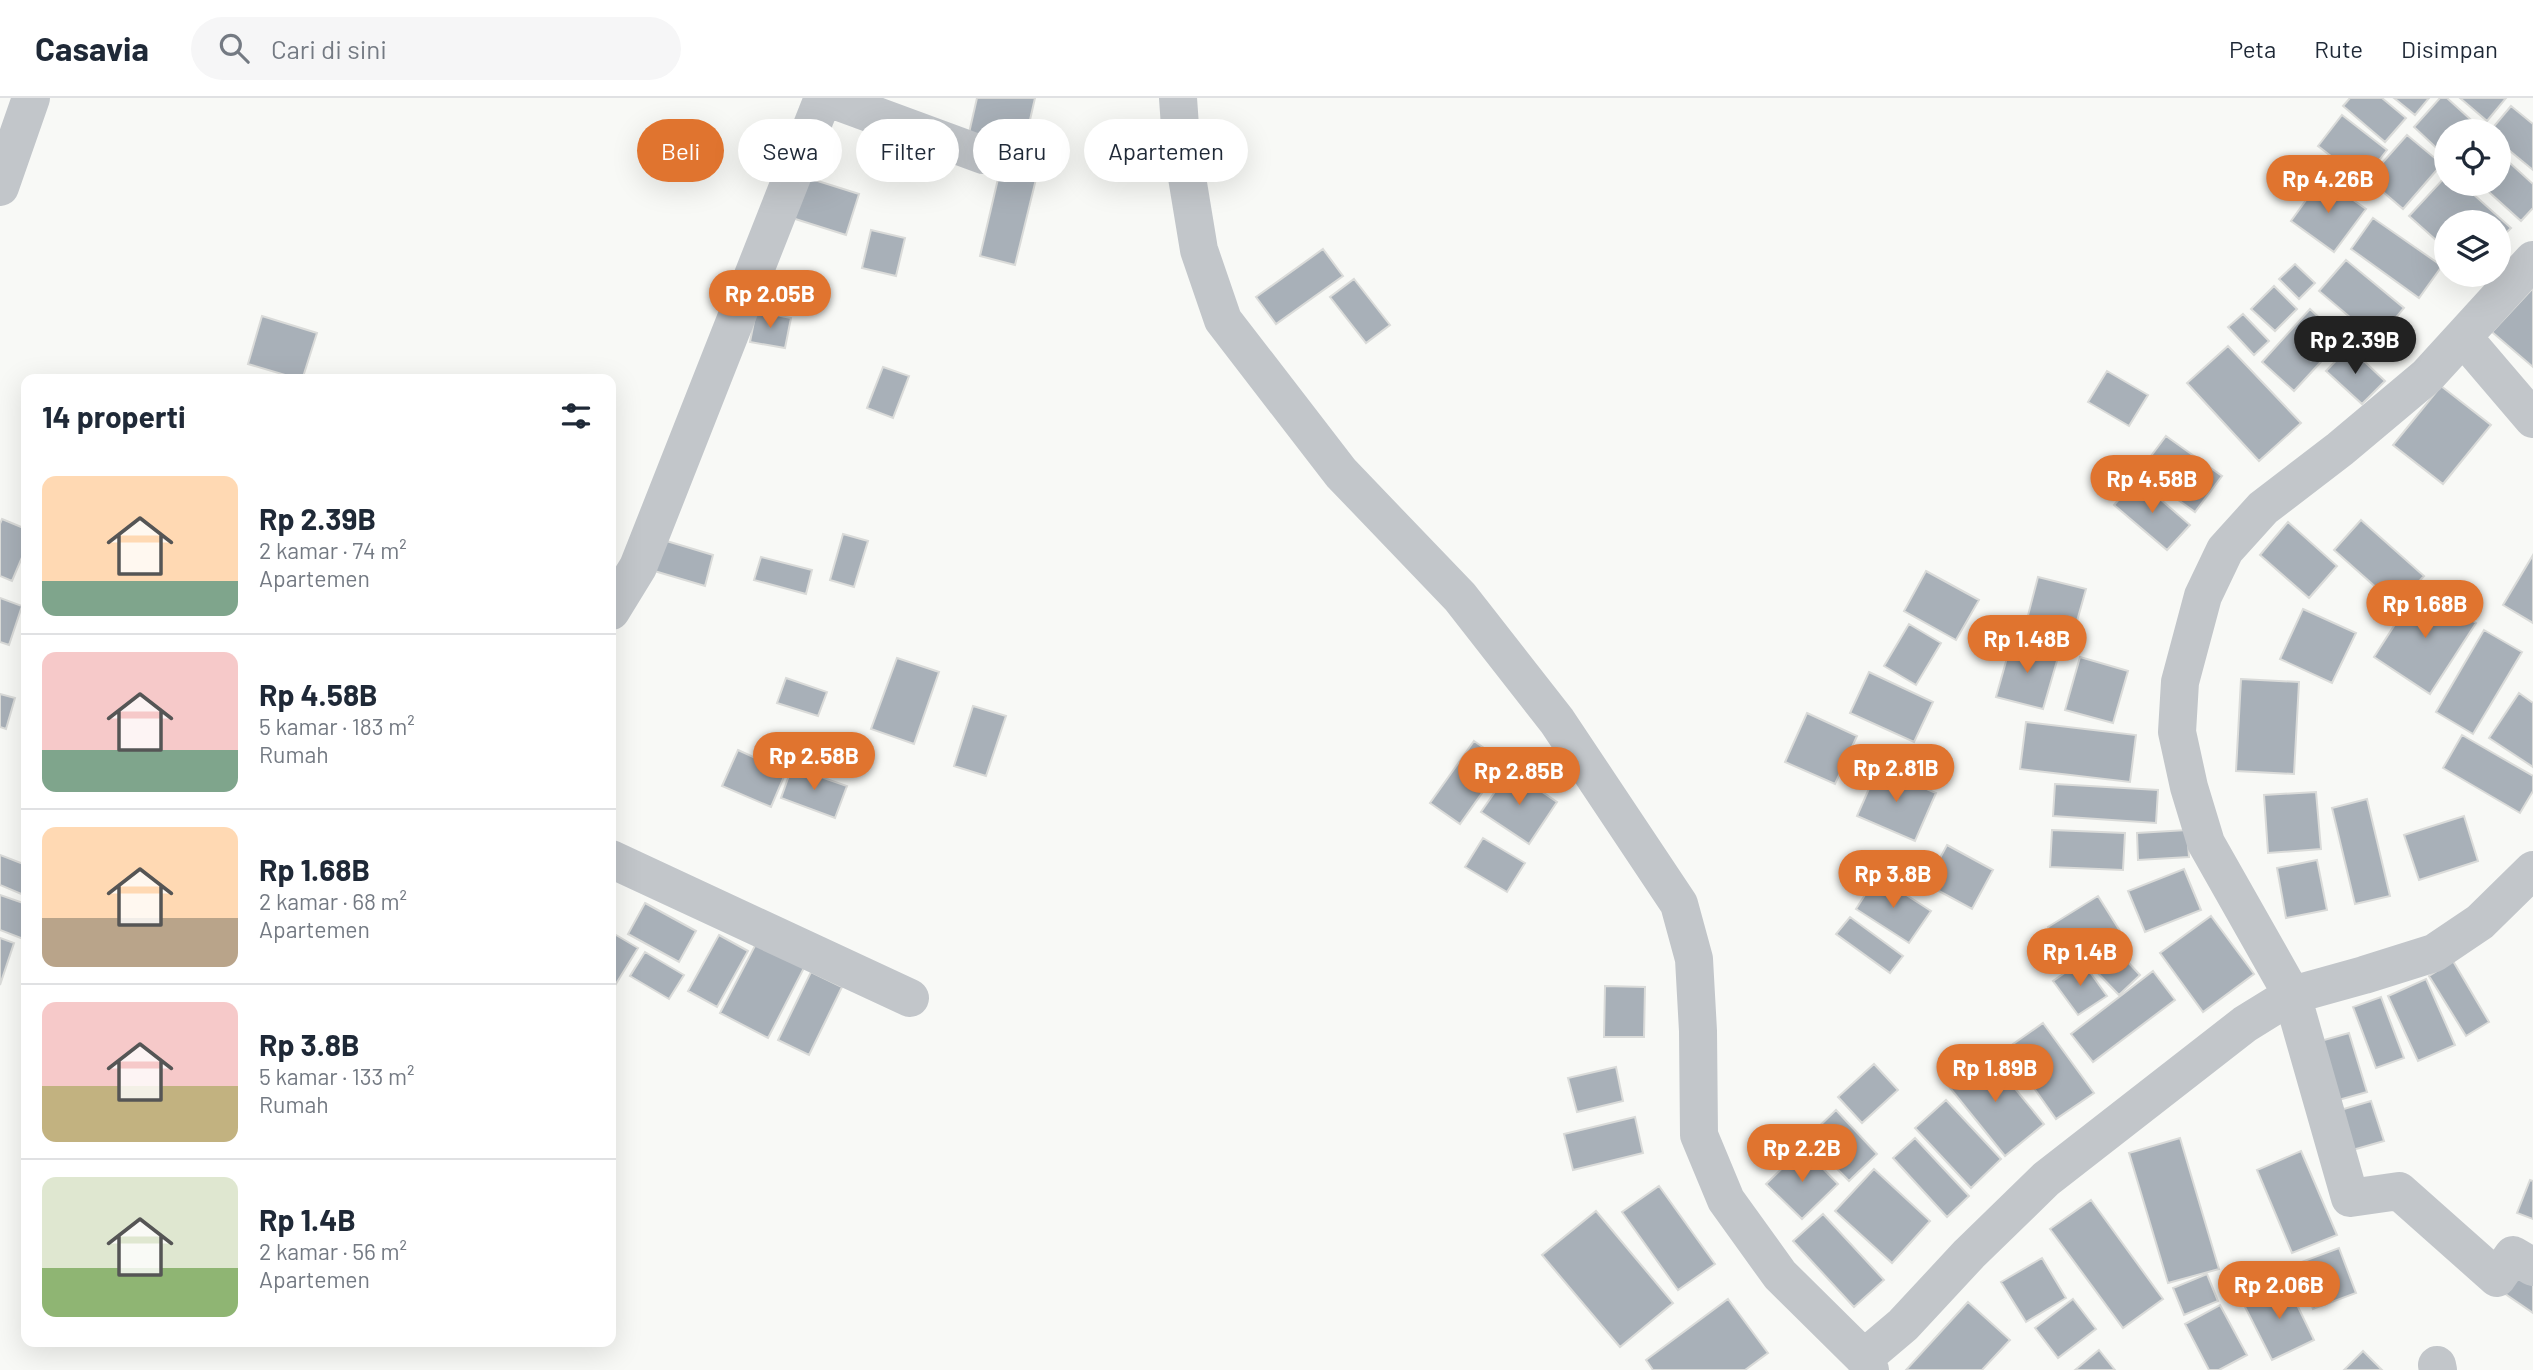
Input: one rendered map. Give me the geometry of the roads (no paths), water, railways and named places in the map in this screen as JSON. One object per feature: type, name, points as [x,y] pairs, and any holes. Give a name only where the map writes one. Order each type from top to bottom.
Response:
[{"type":"street","points":[[0,187],[30,98]]},
{"type":"street","points":[[616,603],[638,566],[826,98],[973,151]]},
{"type":"street","points":[[1178,98],[1181,141],[1199,250],[1223,320],[1341,473],[1468,607],[1557,721],[1679,904],[1694,959],[1699,1135],[1726,1200],[1780,1275],[1867,1364],[1969,1254],[2046,1179],[2245,1024],[2292,995],[2434,953],[2480,922],[2533,870]]},
{"type":"street","points":[[2533,260],[2427,376],[2340,449],[2263,508],[2225,550],[2203,596],[2186,657],[2180,682],[2178,732],[2189,787],[2206,843],[2292,995],[2350,1198],[2399,1191],[2497,1278],[2513,1255],[2533,1267]]},
{"type":"street","points":[[2463,337],[2533,419]]},
{"type":"street","points":[[616,861],[910,998]]}]
